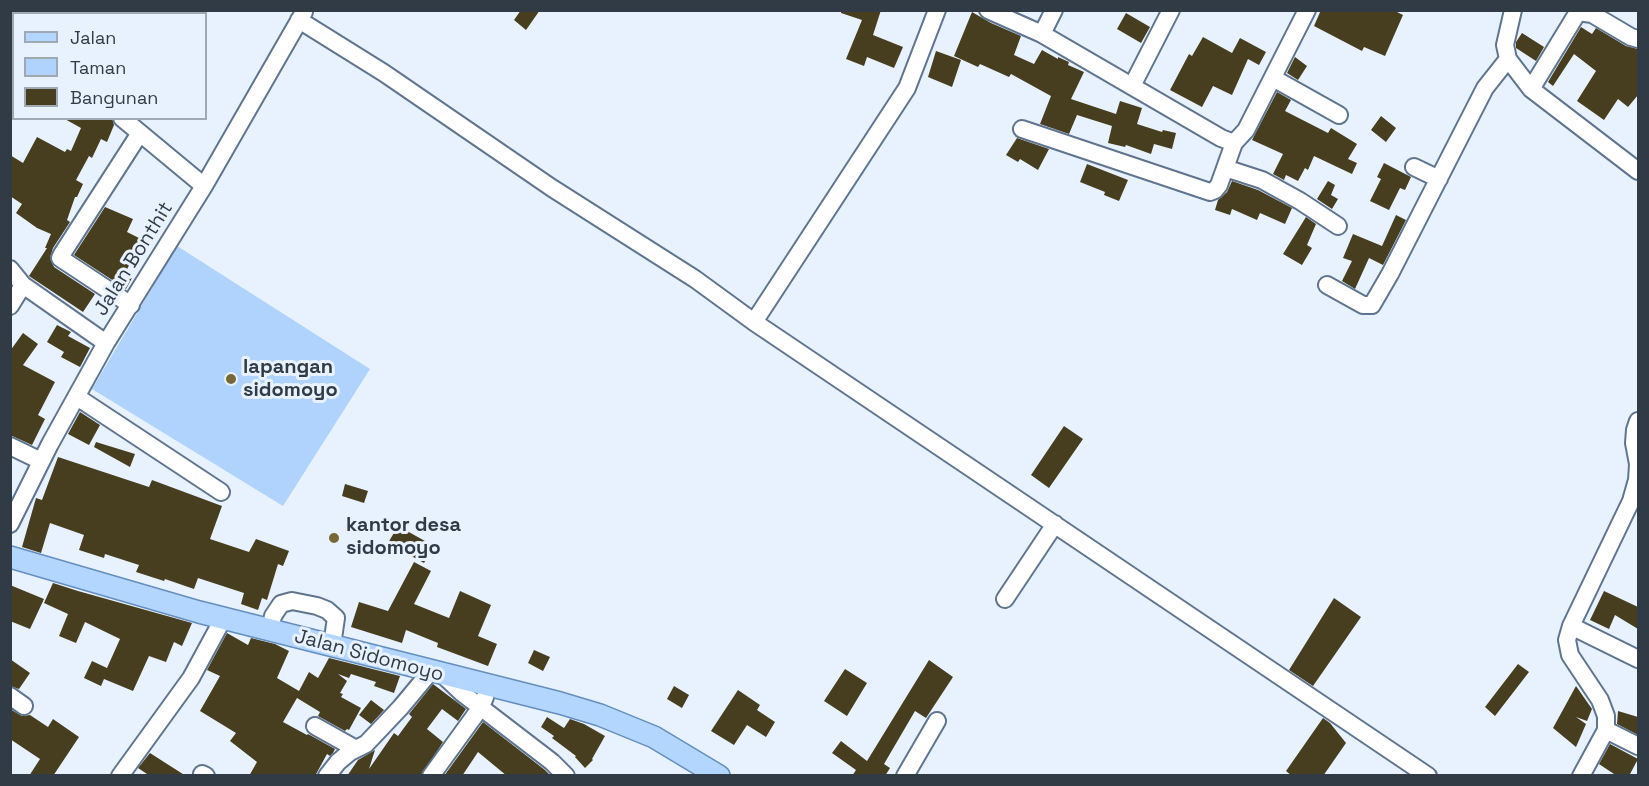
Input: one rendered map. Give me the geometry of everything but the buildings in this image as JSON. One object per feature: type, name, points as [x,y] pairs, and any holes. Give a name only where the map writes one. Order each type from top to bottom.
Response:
[{"type":"main road","name":"Jalan Sidomoyo","points":[[10,557],[223,619],[560,703],[627,725],[654,737],[719,776]]},
{"type":"street","points":[[754,322],[907,88],[937,10]]},
{"type":"street","points":[[988,10],[1042,34],[1221,138],[1234,143]]},
{"type":"street","points":[[1042,34],[1054,10]]},
{"type":"street","points":[[1132,86],[1171,10]]},
{"type":"street","points":[[1022,129],[1210,192],[1215,190],[1226,168],[1234,143],[1246,130],[1307,10]]},
{"type":"street","points":[[1513,10],[1505,45],[1508,58],[1531,89],[1638,171]]},
{"type":"street","points":[[1531,89],[1578,12],[1592,14],[1638,39]]},
{"type":"street","points":[[302,15],[552,188],[695,279],[754,322],[1428,776]]},
{"type":"street","name":"Jalan Bonthit","points":[[10,524],[41,461],[106,343],[204,186],[302,15]]},
{"type":"street","points":[[1327,285],[1363,305],[1372,305],[1485,88],[1508,58]]},
{"type":"street","points":[[1273,78],[1339,115]]},
{"type":"street","points":[[125,120],[204,186]]},
{"type":"street","points":[[131,305],[60,258],[141,133]]},
{"type":"street","points":[[1414,167],[1439,179]]},
{"type":"street","points":[[1226,168],[1262,180],[1338,226]]},
{"type":"street","points":[[10,269],[23,285],[106,343]]},
{"type":"street","points":[[10,306],[23,285]]},
{"type":"street","points":[[77,397],[221,492]]},
{"type":"street","points":[[1581,776],[1606,730],[1606,716],[1600,700],[1570,655],[1567,640],[1571,626],[1631,501],[1637,480],[1638,464],[1634,443],[1638,421]]},
{"type":"street","points":[[10,446],[41,461]]},
{"type":"street","points":[[1005,599],[1055,524]]},
{"type":"street","points":[[270,630],[273,616],[281,604],[292,601],[317,606],[327,610],[336,618],[332,645]]},
{"type":"street","points":[[120,776],[191,678],[223,619]]},
{"type":"street","points":[[1571,626],[1638,659]]},
{"type":"street","points":[[327,776],[338,762],[366,744],[437,673],[552,762],[566,776]]},
{"type":"street","points":[[431,776],[493,687]]},
{"type":"street","points":[[10,696],[24,706]]},
{"type":"street","points":[[904,776],[937,721]]},
{"type":"street","points":[[315,726],[356,749]]},
{"type":"street","points":[[1606,730],[1638,746]]},
{"type":"green space","name":"lapangan sidomoyo","points":[[177,246],[370,369],[283,506],[92,389]]},
{"type":"place","name":"lapangan sidomoyo","points":[[231,379]]},
{"type":"place","name":"kantor desa sidomoyo","points":[[334,538]]}]
